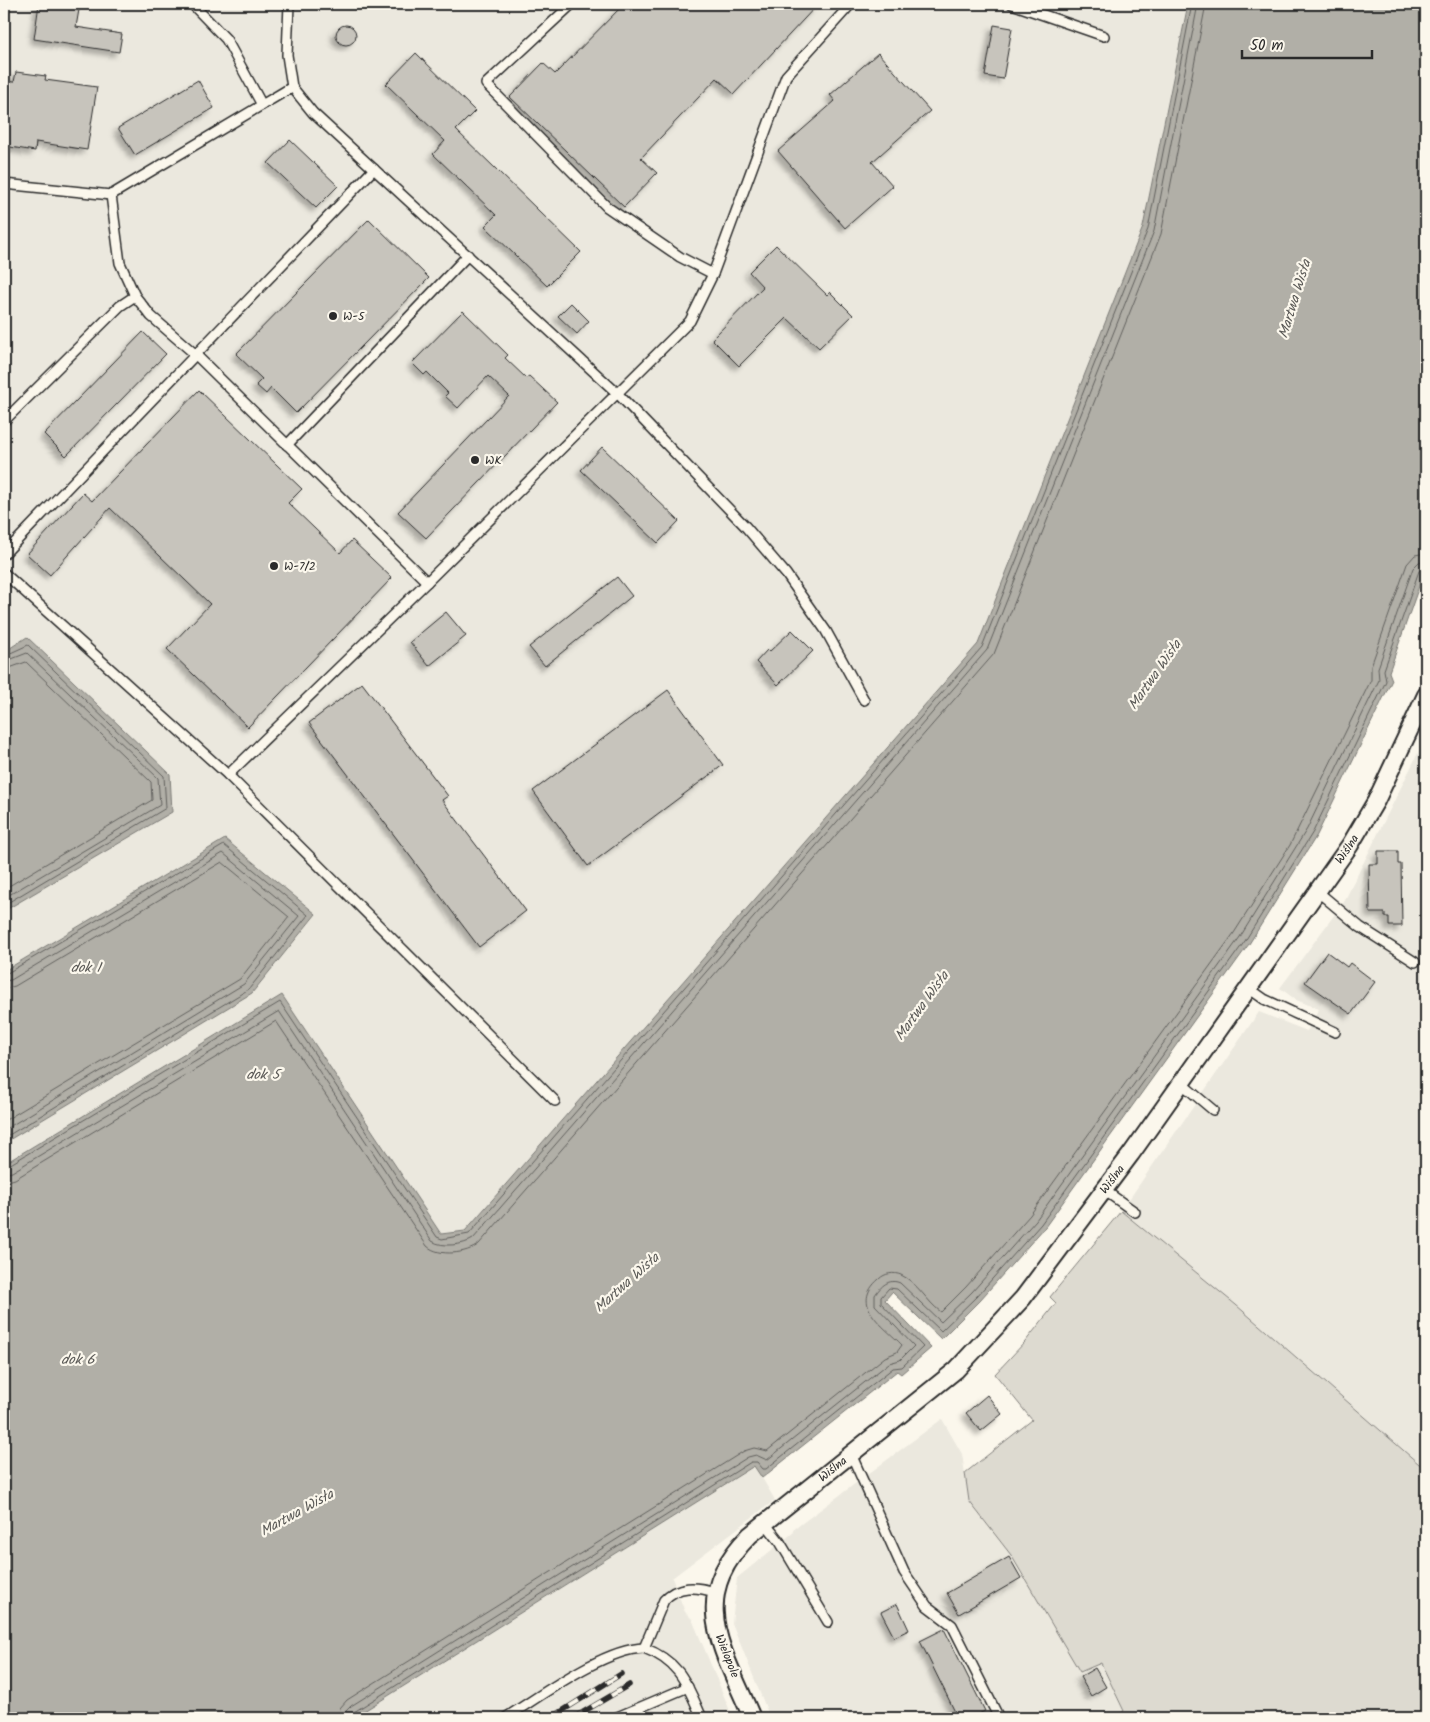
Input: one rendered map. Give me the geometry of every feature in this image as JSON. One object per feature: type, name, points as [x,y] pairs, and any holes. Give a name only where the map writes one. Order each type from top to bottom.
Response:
[{"type":"street","name":"Wiślna","points":[[715,1592],[722,1570],[734,1551],[765,1523],[904,1414],[970,1357],[1023,1298],[1104,1190],[1350,845],[1376,801],[1426,695]]},
{"type":"street","name":"Wielopole","points":[[715,1592],[716,1630],[752,1718]]},
{"type":"lane","points":[[192,4],[226,39],[262,105]]},
{"type":"lane","points":[[289,4],[287,56],[292,87],[313,113],[618,394],[745,526],[786,574],[826,631],[864,700]]},
{"type":"lane","points":[[572,4],[486,84],[606,207],[680,257],[713,274]]},
{"type":"lane","points":[[228,775],[427,582],[690,321],[713,274],[786,76],[851,4]]},
{"type":"lane","points":[[1012,4],[1104,36]]},
{"type":"lane","points":[[4,184],[111,194],[292,87]]},
{"type":"lane","points":[[4,554],[374,169]]},
{"type":"lane","points":[[111,194],[120,263],[135,296],[151,316],[196,355],[427,582]]},
{"type":"lane","points":[[287,445],[468,255]]},
{"type":"lane","points":[[4,421],[120,306],[135,296]]},
{"type":"lane","points":[[4,573],[228,775],[555,1101]]},
{"type":"lane","points":[[1317,891],[1360,927],[1415,962]]},
{"type":"lane","points":[[1247,987],[1264,1000],[1334,1032]]},
{"type":"lane","points":[[1181,1083],[1213,1110]]},
{"type":"lane","points":[[1104,1190],[1135,1212]]},
{"type":"lane","points":[[851,1454],[907,1578],[927,1606],[952,1625],[999,1718]]},
{"type":"lane","points":[[765,1523],[780,1542],[828,1622]]},
{"type":"lane","points":[[644,1648],[664,1600],[669,1594],[687,1587],[715,1592]]},
{"type":"lane","points":[[506,1718],[599,1662],[621,1653],[644,1648],[672,1663],[682,1674],[702,1718]]},
{"type":"lane","points":[[615,1718],[688,1687]]},
{"type":"shaded area","points":[[4,4],[1188,4],[1143,227],[978,644],[465,1231],[441,1234],[282,995],[4,1164],[4,1143],[252,993],[316,915],[225,839],[4,971],[4,911],[172,812],[170,774],[27,638],[4,652]]},
{"type":"shaded area","points":[[1426,737],[1426,1470],[1236,1305],[1121,1211],[1259,1012],[1307,1031],[1319,1009],[1296,1000],[1280,988],[1344,902]]},
{"type":"shaded area","points":[[1121,1211],[1236,1305],[1426,1470],[1426,1718],[1113,1718],[1124,1711],[1101,1663],[1080,1672],[1011,1555],[969,1501],[965,1473],[1032,1420],[995,1374],[1025,1342],[1056,1303],[1050,1297]]},
{"type":"shaded area","points":[[942,1419],[962,1454],[969,1501],[1011,1555],[1081,1672],[1100,1662],[1124,1712],[1113,1718],[770,1718],[732,1623],[737,1578],[794,1532],[793,1530]]},
{"type":"shaded area","points":[[755,1466],[775,1500],[672,1578],[685,1612],[692,1619],[733,1718],[353,1718]]},
{"type":"water","points":[[1188,4],[1426,4],[1426,566],[1389,672],[1392,680],[1317,835],[1249,944],[1045,1227],[980,1300],[941,1339],[892,1292],[885,1300],[931,1348],[901,1374],[897,1371],[762,1478],[754,1466],[353,1718],[4,1718],[4,1164],[282,995],[441,1234],[465,1231],[978,644],[1143,227]]},
{"type":"water","points":[[27,637],[170,774],[172,812],[4,911],[4,652]]},
{"type":"water","name":"dok 1","points":[[225,839],[316,914],[252,993],[4,1143],[4,971]]},
{"type":"building","points":[[39,4],[80,4],[76,27],[122,34],[119,52],[34,39]]},
{"type":"building","points":[[624,4],[818,4],[734,94],[717,78],[641,158],[657,173],[624,207],[510,97],[543,63],[555,74]]},
{"type":"building","points":[[346,25],[353,28],[356,35],[353,42],[346,45],[339,42],[336,35],[339,28]]},
{"type":"building","points":[[994,25],[1012,28],[1003,79],[985,76]]},
{"type":"building","points":[[416,53],[475,111],[456,130],[581,252],[547,286],[485,226],[496,215],[433,154],[445,141],[386,84]]},
{"type":"building","points":[[878,53],[930,111],[872,162],[893,186],[845,228],[778,151],[835,101],[830,95]]},
{"type":"building","points":[[16,72],[46,76],[45,80],[97,87],[87,150],[36,142],[35,151],[4,146],[4,81],[14,82]]},
{"type":"building","points":[[198,80],[214,108],[135,155],[118,128]]},
{"type":"building","points":[[290,140],[338,186],[316,208],[268,163]]},
{"type":"building","name":"W-5","points":[[369,219],[429,278],[296,413],[271,388],[266,394],[256,385],[262,379],[236,354]]},
{"type":"building","points":[[776,245],[827,295],[830,292],[853,315],[819,348],[787,318],[739,366],[712,339],[763,287],[749,272]]},
{"type":"building","points":[[571,303],[589,321],[577,334],[558,316]]},
{"type":"building","name":"WK","points":[[463,311],[508,355],[505,358],[526,378],[529,376],[557,402],[426,538],[398,512],[509,396],[488,376],[458,408],[445,396],[448,393],[427,372],[424,375],[412,363]]},
{"type":"building","points":[[143,332],[166,354],[66,456],[44,434]]},
{"type":"building","name":"W-7/2","points":[[199,390],[302,489],[288,503],[340,553],[352,540],[392,578],[248,727],[167,649],[210,604],[110,508],[50,575],[27,554],[83,493],[92,501]]},
{"type":"building","points":[[602,447],[679,521],[658,543],[581,470]]},
{"type":"building","points":[[617,577],[632,596],[545,666],[529,647]]},
{"type":"building","points":[[446,612],[466,636],[429,666],[410,642]]},
{"type":"building","points":[[792,630],[813,651],[778,685],[756,662],[767,650],[769,652]]},
{"type":"building","points":[[362,683],[448,796],[442,800],[526,911],[479,947],[309,723]]},
{"type":"building","points":[[668,690],[723,765],[588,866],[533,791]]},
{"type":"building","points":[[1378,851],[1398,851],[1398,864],[1401,864],[1402,926],[1389,926],[1389,917],[1385,917],[1385,913],[1370,913],[1369,864],[1378,864]]},
{"type":"building","points":[[1327,952],[1347,967],[1350,963],[1375,982],[1351,1014],[1305,982]]},
{"type":"building","points":[[987,1395],[1002,1414],[981,1431],[966,1413]]},
{"type":"building","points":[[1009,1557],[1021,1578],[959,1614],[947,1593]]},
{"type":"building","points":[[897,1604],[909,1630],[894,1637],[881,1612]]},
{"type":"building","points":[[944,1629],[985,1711],[970,1718],[958,1718],[920,1641]]},
{"type":"building","points":[[1095,1668],[1106,1687],[1091,1696],[1080,1677]]},
{"type":"railway","points":[[551,1718],[621,1674]]},
{"type":"railway","points":[[573,1718],[629,1685]]},
{"type":"place","name":"W-5","points":[[333,316]]},
{"type":"place","name":"WK","points":[[475,460]]},
{"type":"place","name":"W-7/2","points":[[274,566]]},
{"type":"water label","name":"Martwa Wisła","points":[[1295,299]]},
{"type":"water label","name":"Martwa Wisła","points":[[1155,675]]},
{"type":"water label","name":"Martwa Wisła","points":[[922,1006]]},
{"type":"water label","name":"dok 5","points":[[263,1075]]},
{"type":"water label","name":"Martwa Wisła","points":[[627,1283]]},
{"type":"water label","name":"dok 6","points":[[78,1360]]},
{"type":"water label","name":"Martwa Wisła","points":[[297,1513]]}]
